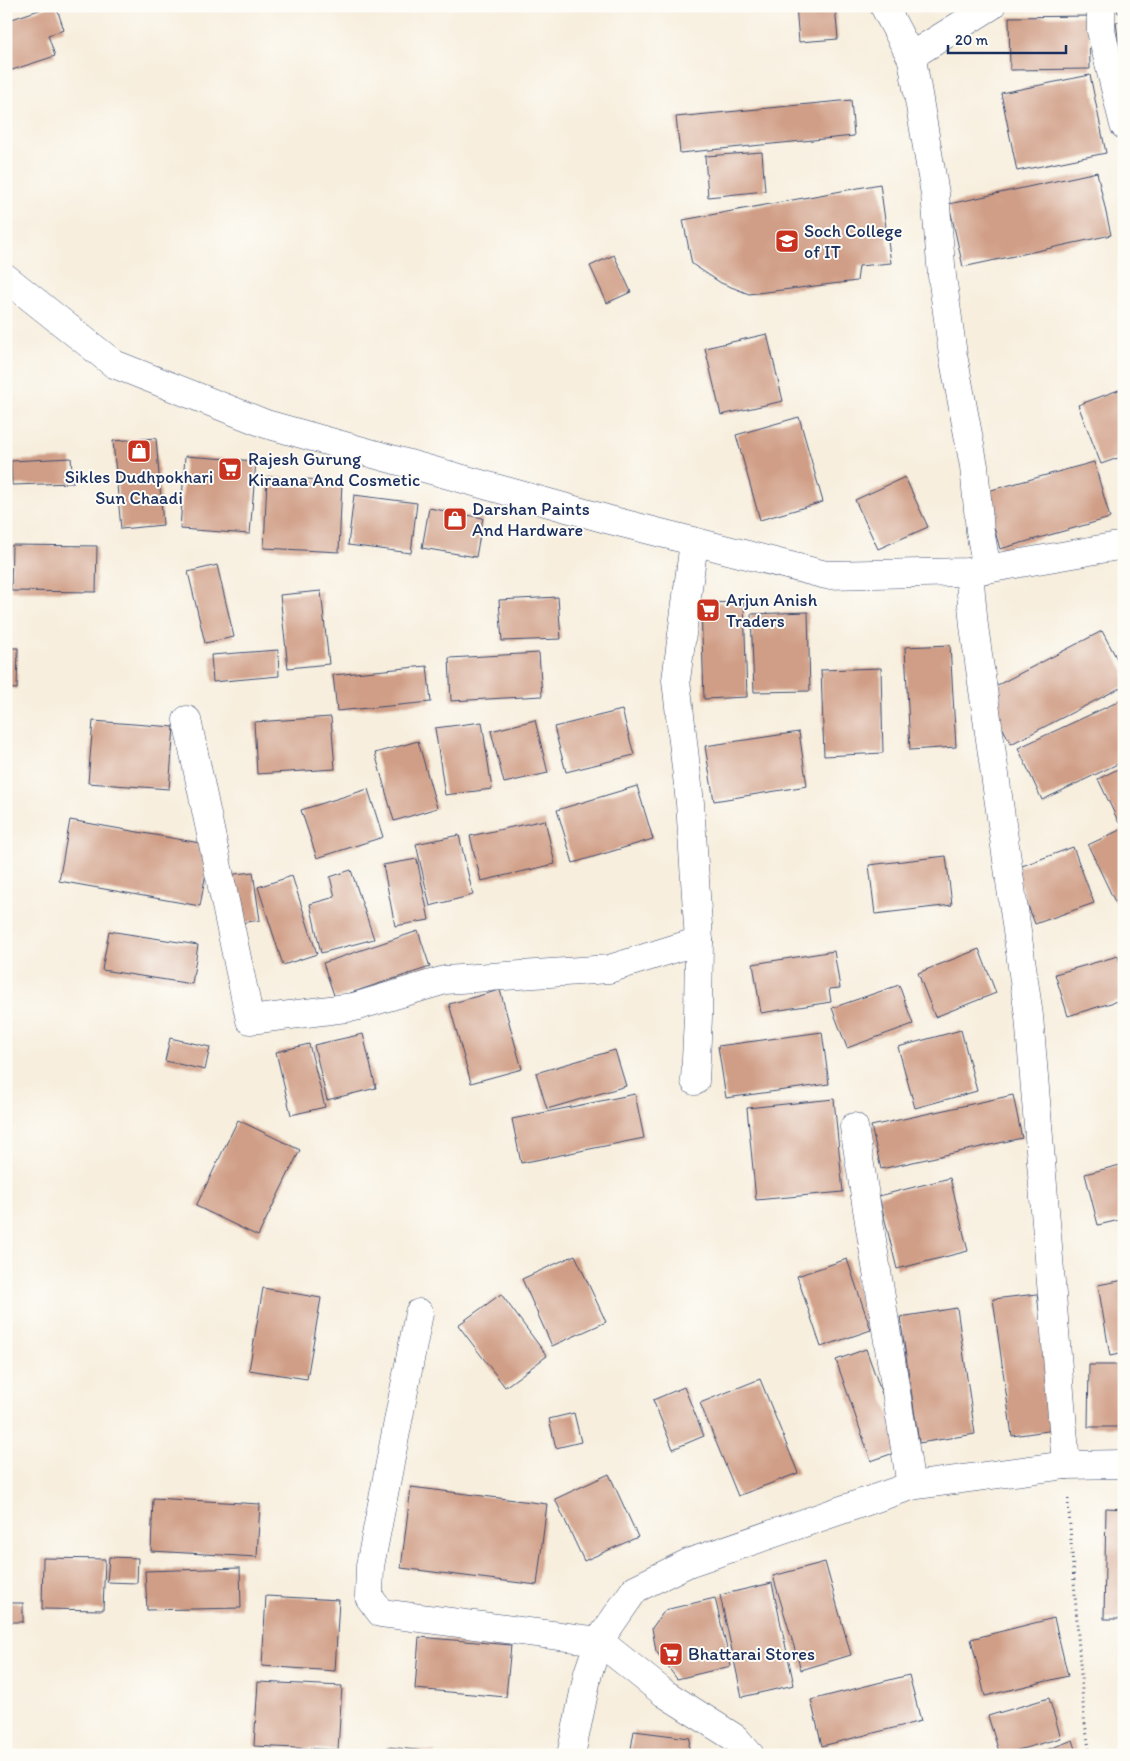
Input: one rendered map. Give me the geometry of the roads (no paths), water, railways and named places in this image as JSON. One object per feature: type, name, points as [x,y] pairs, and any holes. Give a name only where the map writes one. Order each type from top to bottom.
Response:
[{"type":"street","points":[[884,6],[912,60],[935,194],[942,276],[949,325],[974,466],[980,531],[974,626],[1029,1016],[1066,1464]]},
{"type":"street","points":[[912,60],[919,51],[991,6]]},
{"type":"street","points":[[1100,6],[1101,31],[1124,125]]},
{"type":"street","points":[[6,278],[114,364],[266,424],[694,542],[826,575],[978,570],[1124,545]]},
{"type":"street","points":[[694,542],[676,680],[689,794],[699,941],[695,1081]]},
{"type":"street","points":[[187,720],[250,1020],[354,1007],[445,980],[609,969],[699,941]]},
{"type":"street","points":[[854,1127],[911,1486]]},
{"type":"street","points":[[419,1313],[370,1566],[369,1597],[380,1613],[599,1641],[664,1693],[735,1738],[750,1755]]},
{"type":"street","points":[[571,1755],[588,1673],[599,1641],[635,1589],[688,1563],[911,1486],[1066,1464],[1124,1464]]},
{"type":"place","name":"Soch College of IT","points":[[787,241]]},
{"type":"place","name":"Sikles Dudhpokhari Sun Chaadi","points":[[139,451]]},
{"type":"place","name":"Rajesh Gurung Kiraana And Cosmetic","points":[[230,469]]},
{"type":"place","name":"Darshan Paints And Hardware","points":[[455,519]]},
{"type":"place","name":"Arjun Anish Traders","points":[[708,610]]},
{"type":"place","name":"Bhattarai Stores","points":[[671,1654]]}]
